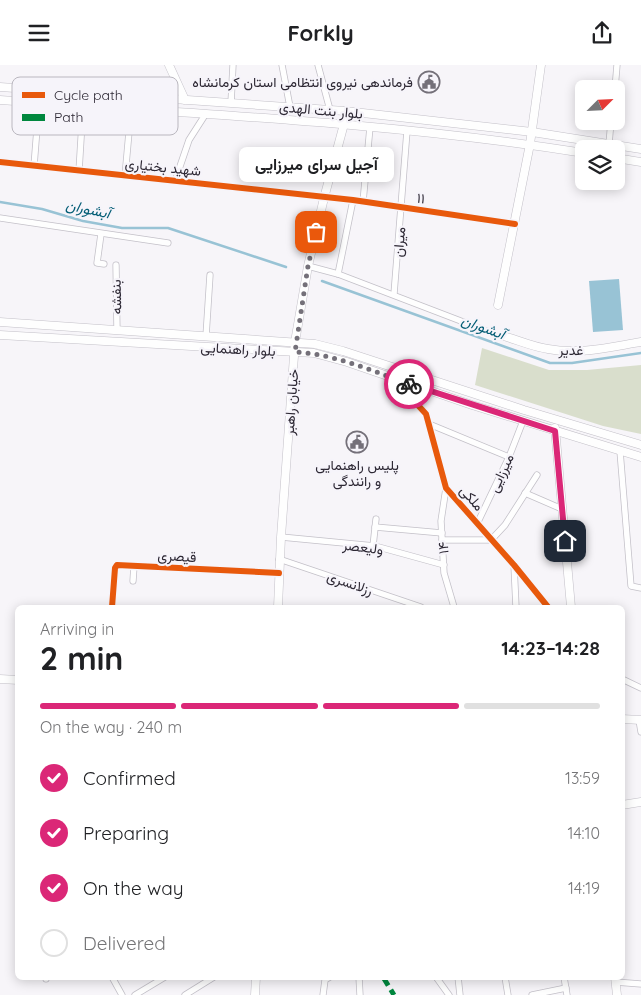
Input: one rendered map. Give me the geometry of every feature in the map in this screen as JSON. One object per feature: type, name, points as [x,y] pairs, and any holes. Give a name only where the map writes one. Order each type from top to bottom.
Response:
[{"type":"main road","points":[[169,65],[174,77]]},
{"type":"main road","points":[[498,305],[530,144],[541,65]]},
{"type":"main road","points":[[178,85],[185,100]]},
{"type":"main road","name":"بلوار بنت الهدی","points":[[178,100],[345,111],[532,132],[579,140]]},
{"type":"main road","name":"خیابان راهبر","points":[[278,605],[295,342],[308,266],[344,125],[345,111]]},
{"type":"main road","name":"بلوار بنت الهدی","points":[[178,113],[370,127],[530,144],[575,152]]},
{"type":"main road","name":"بلوار بنت الهدی","points":[[625,147],[641,149]]},
{"type":"main road","points":[[625,159],[641,162]]},
{"type":"main road","name":"بلوار راهنمایی","points":[[0,322],[315,344],[343,351],[641,445]]},
{"type":"main road","name":"بلوار راهنمایی","points":[[0,335],[314,353],[348,362],[463,402],[641,457]]},
{"type":"main road","name":"غدیر","points":[[503,335],[546,349],[566,351],[589,351],[641,342]]},
{"type":"main road","points":[[557,420],[555,431],[570,605]]},
{"type":"main road","points":[[0,679],[15,680]]},
{"type":"main road","points":[[625,719],[640,720]]},
{"type":"main road","points":[[625,805],[641,802]]},
{"type":"main road","points":[[254,995],[256,980]]},
{"type":"main road","points":[[615,980],[617,995]]},
{"type":"street","points":[[231,103],[233,65]]},
{"type":"street","points":[[282,65],[290,107]]},
{"type":"street","points":[[318,65],[330,110]]},
{"type":"street","points":[[616,80],[617,65]]},
{"type":"street","points":[[175,181],[189,140],[205,115]]},
{"type":"street","points":[[363,202],[370,127]]},
{"type":"street","name":"میران","points":[[394,295],[407,131]]},
{"type":"street","points":[[34,166],[36,135]]},
{"type":"street","points":[[79,171],[81,135]]},
{"type":"street","points":[[125,176],[129,135]]},
{"type":"street","name":"شهید بختیاری","points":[[0,162],[324,198]]},
{"type":"street","name":"۱۱","points":[[324,198],[515,224]]},
{"type":"street","points":[[338,274],[354,201]]},
{"type":"street","points":[[0,218],[168,243]]},
{"type":"street","name":"بنفشه","points":[[101,234],[97,263],[104,264]]},
{"type":"street","name":"بنفشه","points":[[116,265],[117,330]]},
{"type":"street","points":[[308,266],[338,274],[487,331]]},
{"type":"street","points":[[206,336],[210,275]]},
{"type":"street","name":"ملکی","points":[[405,391],[426,414],[446,488],[546,605]]},
{"type":"street","name":"میرزایی","points":[[477,524],[509,457],[523,421]]},
{"type":"street","points":[[428,425],[509,457]]},
{"type":"street","points":[[620,451],[631,586],[641,588]]},
{"type":"street","points":[[375,527],[491,540],[504,525],[536,475]]},
{"type":"street","name":"۱۴","points":[[446,488],[441,521],[444,573],[453,605]]},
{"type":"street","points":[[525,493],[562,509]]},
{"type":"street","points":[[373,546],[376,519]]},
{"type":"street","name":"ولیعصر","points":[[281,537],[373,546],[444,565]]},
{"type":"street","name":"رزلانسری","points":[[280,559],[415,605]]},
{"type":"street","name":"قیصری","points":[[112,605],[115,566],[118,565],[279,573]]},
{"type":"street","points":[[514,565],[516,605]]},
{"type":"street","points":[[133,581],[134,566]]},
{"type":"street","points":[[625,680],[641,688]]},
{"type":"street","points":[[640,720],[641,732]]},
{"type":"street","points":[[114,980],[122,995]]},
{"type":"street","points":[[135,995],[160,980]]},
{"type":"street","points":[[185,995],[209,980]]},
{"type":"street","points":[[323,995],[326,980]]},
{"type":"street","points":[[358,980],[360,995]]},
{"type":"street","points":[[438,980],[449,995]]},
{"type":"street","points":[[458,980],[460,995]]},
{"type":"street","points":[[506,980],[508,995]]},
{"type":"street","points":[[565,980],[567,995]]},
{"type":"street","points":[[620,980],[641,984]]},
{"type":"street","points":[[532,995],[566,988]]},
{"type":"green space","points":[[482,348],[549,370],[587,370],[641,365],[641,434],[603,426],[475,385]]},
{"type":"water","points":[[619,279],[623,330],[593,332],[589,281]]},
{"type":"waterway","name":"آبشوران","points":[[0,202],[42,209],[83,221],[122,228],[168,228],[286,267]]},
{"type":"waterway","name":"آبشوران","points":[[322,281],[550,363],[572,363],[641,353]]},
{"type":"marked path","points":[[394,379],[405,391]]},
{"type":"marked path","points":[[385,980],[394,995]]},
{"type":"cycle path","points":[[0,162],[353,200],[515,224]]},
{"type":"cycle path","points":[[405,391],[426,414],[446,488],[546,605]]},
{"type":"cycle path","points":[[112,605],[115,568],[117,565],[279,573]]},
{"type":"way so far","points":[[316,232],[308,266],[295,352],[314,353],[348,362],[409,384]]},
{"type":"place","name":"فرماندهی نیروی انتظامی استان کرمانشاه","points":[[429,82]]},
{"type":"place","name":"آجیل سرای میرزایی","points":[[316,232]]},
{"type":"place","name":"پلیس راهنمایی و رانندگی","points":[[357,442]]},
{"type":"route","points":[[409,384],[555,431],[565,541]]}]
